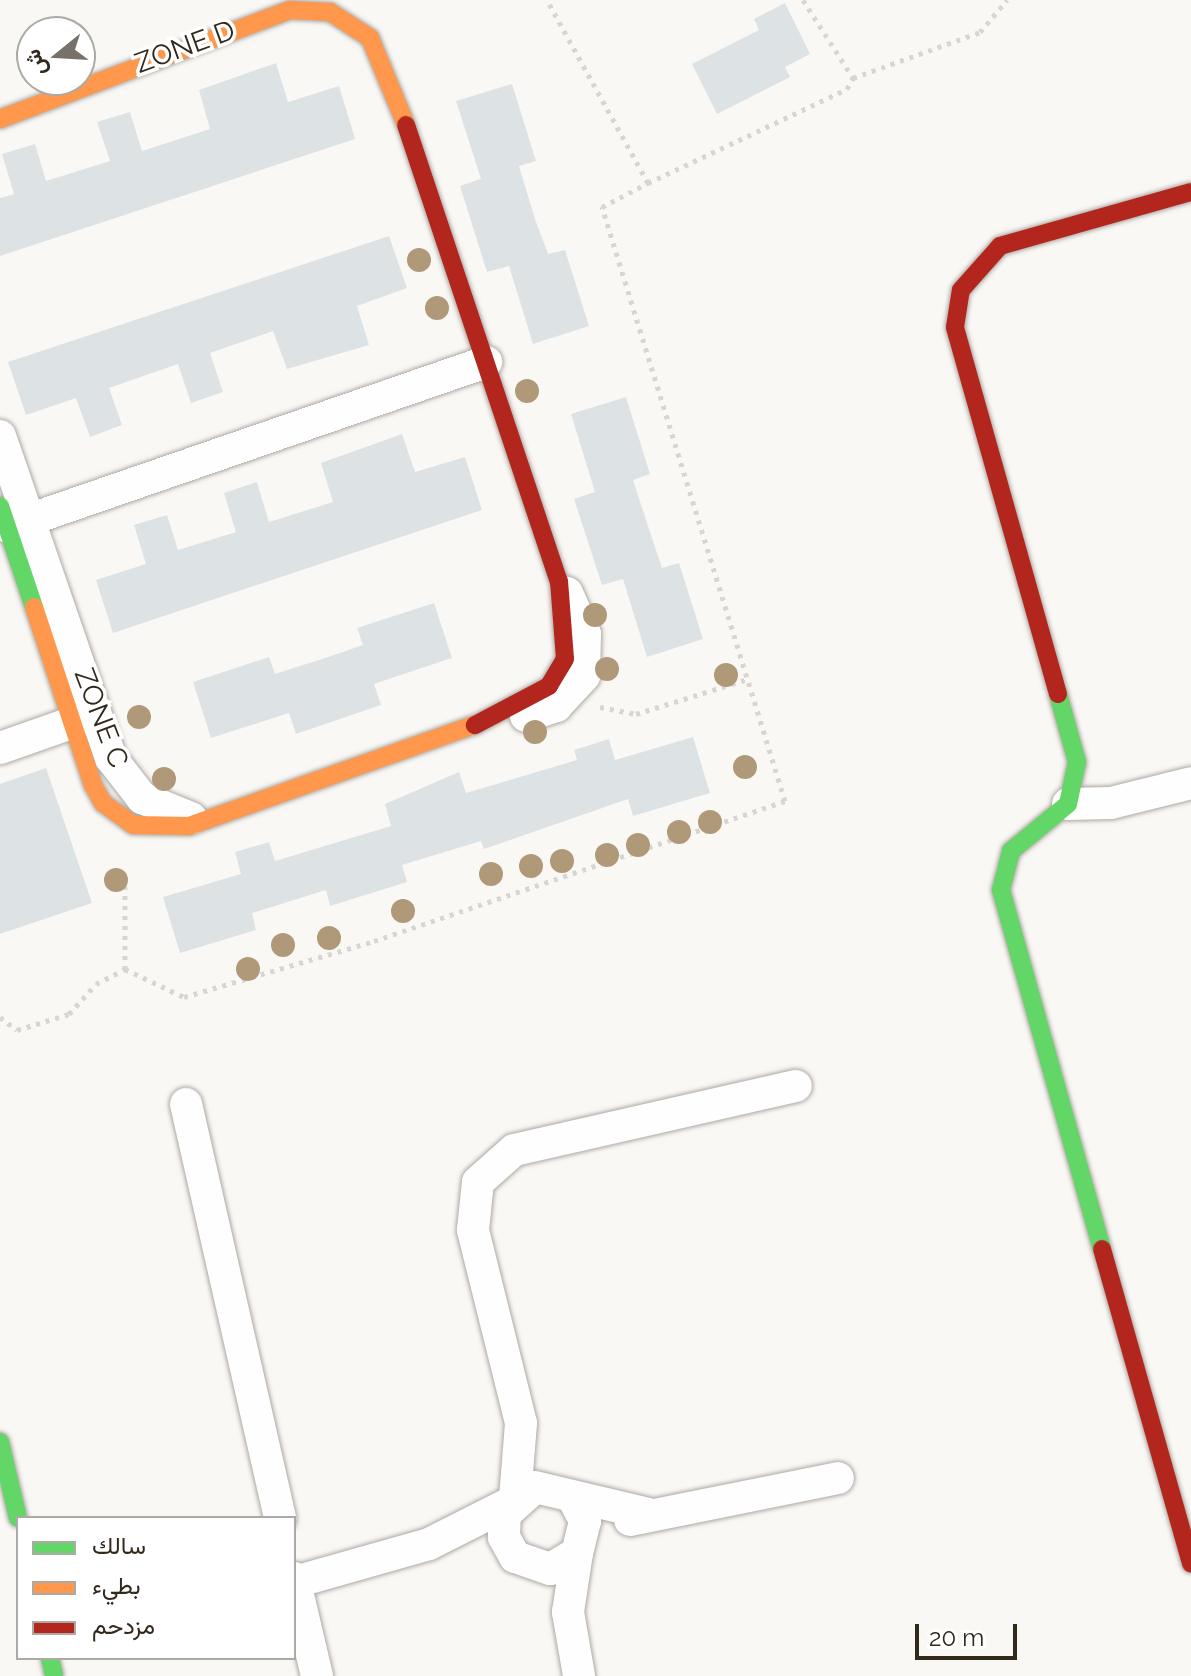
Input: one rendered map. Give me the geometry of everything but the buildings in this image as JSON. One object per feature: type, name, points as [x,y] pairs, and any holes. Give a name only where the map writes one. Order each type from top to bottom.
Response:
[{"type":"street","name":"ZONE D","points":[[5,113],[264,9],[330,12],[370,38],[383,59],[486,362]]},
{"type":"street","points":[[1068,804],[1077,762],[958,346],[956,309],[970,272],[1000,246],[1191,192]]},
{"type":"street","points":[[13,517],[486,362],[559,581],[588,648],[584,676],[566,699],[526,716],[491,719],[206,818]]},
{"type":"street","name":"ZONE C","points":[[0,436],[13,517],[84,719],[130,787],[157,807],[206,818]]},
{"type":"street","points":[[491,719],[559,673],[568,644],[559,581]]},
{"type":"street","points":[[0,748],[84,719]]},
{"type":"street","points":[[1191,783],[1111,803],[1068,804],[1011,851],[1001,890],[1184,1514],[1191,1564]]},
{"type":"street","points":[[579,1676],[569,1632],[585,1521],[521,1423],[473,1230],[473,1197],[488,1169],[514,1150],[796,1086]]},
{"type":"street","points":[[186,1104],[280,1516]]},
{"type":"street","points":[[521,1423],[512,1501],[502,1525],[517,1559],[569,1632]]},
{"type":"street","points":[[0,1442],[18,1516]]},
{"type":"street","points":[[429,1544],[517,1559],[550,1569],[648,1514],[838,1478]]},
{"type":"street","points":[[296,1579],[429,1544],[535,1487],[648,1514]]},
{"type":"street","points":[[296,1588],[317,1676]]},
{"type":"path","points":[[547,0],[648,183]]},
{"type":"path","points":[[803,0],[853,78]]},
{"type":"path","points":[[125,969],[184,997],[238,984],[785,801],[602,207],[847,89],[853,78],[980,32],[1007,0]]},
{"type":"path","points":[[566,699],[636,714],[748,679]]},
{"type":"path","points":[[125,886],[125,969]]},
{"type":"path","points":[[0,1017],[17,1030],[69,1014],[96,984],[125,969]]},
{"type":"traffic: fast","points":[[0,506],[34,607]]},
{"type":"traffic: fast","points":[[1058,694],[1077,762],[1068,804],[1011,851],[1001,890],[1102,1249]]},
{"type":"traffic: fast","points":[[0,1442],[18,1516]]},
{"type":"traffic: fast","points":[[50,1660],[54,1676]]},
{"type":"traffic: slow","points":[[0,119],[290,10],[330,12],[370,38],[406,125]]},
{"type":"traffic: slow","points":[[34,607],[93,785],[103,803],[133,825],[189,826],[475,725]]},
{"type":"traffic: jam","points":[[406,125],[559,581],[565,659],[549,686],[475,725]]},
{"type":"traffic: jam","points":[[1058,694],[955,327],[961,290],[1000,246],[1191,192]]},
{"type":"traffic: jam","points":[[1102,1249],[1191,1564]]}]
